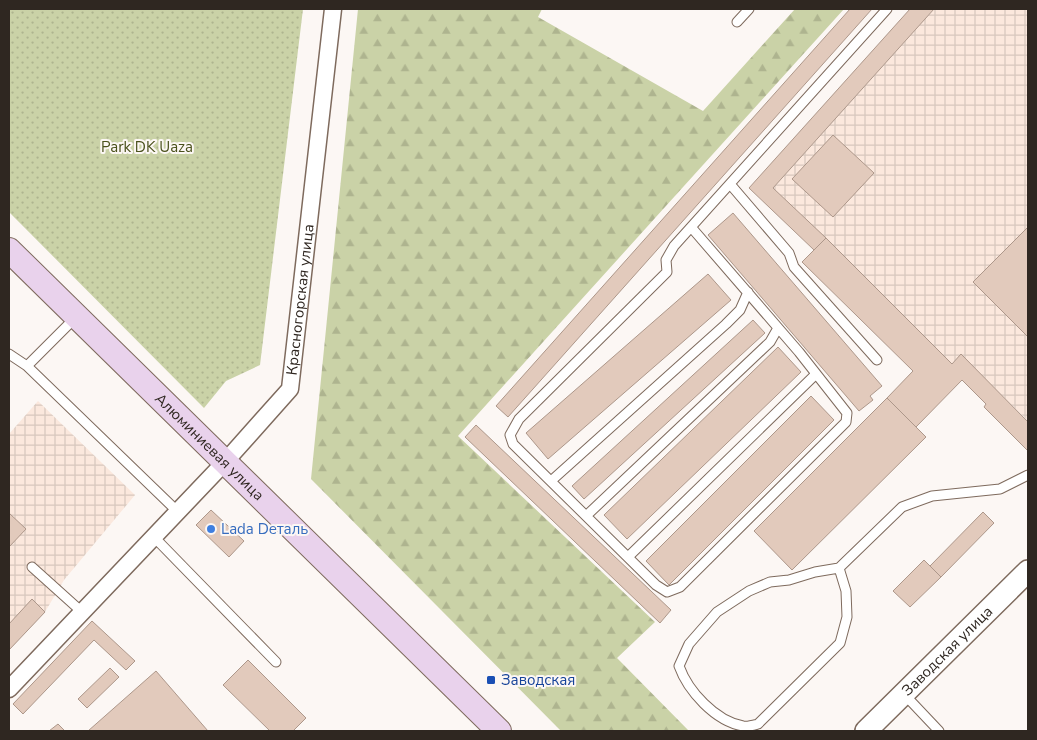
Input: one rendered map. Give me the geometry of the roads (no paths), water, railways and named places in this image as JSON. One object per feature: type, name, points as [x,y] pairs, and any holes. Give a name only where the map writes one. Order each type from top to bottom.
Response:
[{"type":"main road","name":"Алюминиевая улица","points":[[9,250],[224,464],[498,730]]},
{"type":"street","name":"Красногорская улица","points":[[9,689],[224,464],[290,389],[333,9]]},
{"type":"street","name":"Заводская улица","points":[[866,731],[1028,571]]},
{"type":"lane","points":[[737,22],[749,9]]},
{"type":"lane","points":[[691,226],[847,413],[846,422],[680,587],[667,592],[656,585],[513,444],[510,435],[519,419],[667,272],[666,260],[674,246],[691,226],[887,9]]},
{"type":"lane","points":[[730,184],[789,253],[794,267],[877,360]]},
{"type":"lane","points":[[551,482],[726,324],[740,310],[748,292]]},
{"type":"lane","points":[[27,366],[76,317]]},
{"type":"lane","points":[[586,516],[770,342],[778,328]]},
{"type":"lane","points":[[9,354],[27,366],[178,512]]},
{"type":"lane","points":[[628,557],[816,374]]},
{"type":"lane","points":[[839,568],[846,591],[847,617],[840,643],[758,724],[744,727],[721,716],[703,702],[684,680],[679,666],[689,644],[716,612],[749,591],[770,582],[789,580],[815,572],[839,568],[902,507],[932,496],[1000,489],[1028,475]]},
{"type":"lane","points":[[154,537],[276,662]]},
{"type":"lane","points":[[32,567],[82,612]]},
{"type":"lane","points":[[904,694],[939,731]]},
{"type":"place","name":"Lada Dеталь","points":[[211,529]]},
{"type":"place","name":"Заводская","points":[[491,680]]},
{"type":"park label","name":"Park DK Uaza","points":[[147,147]]}]
